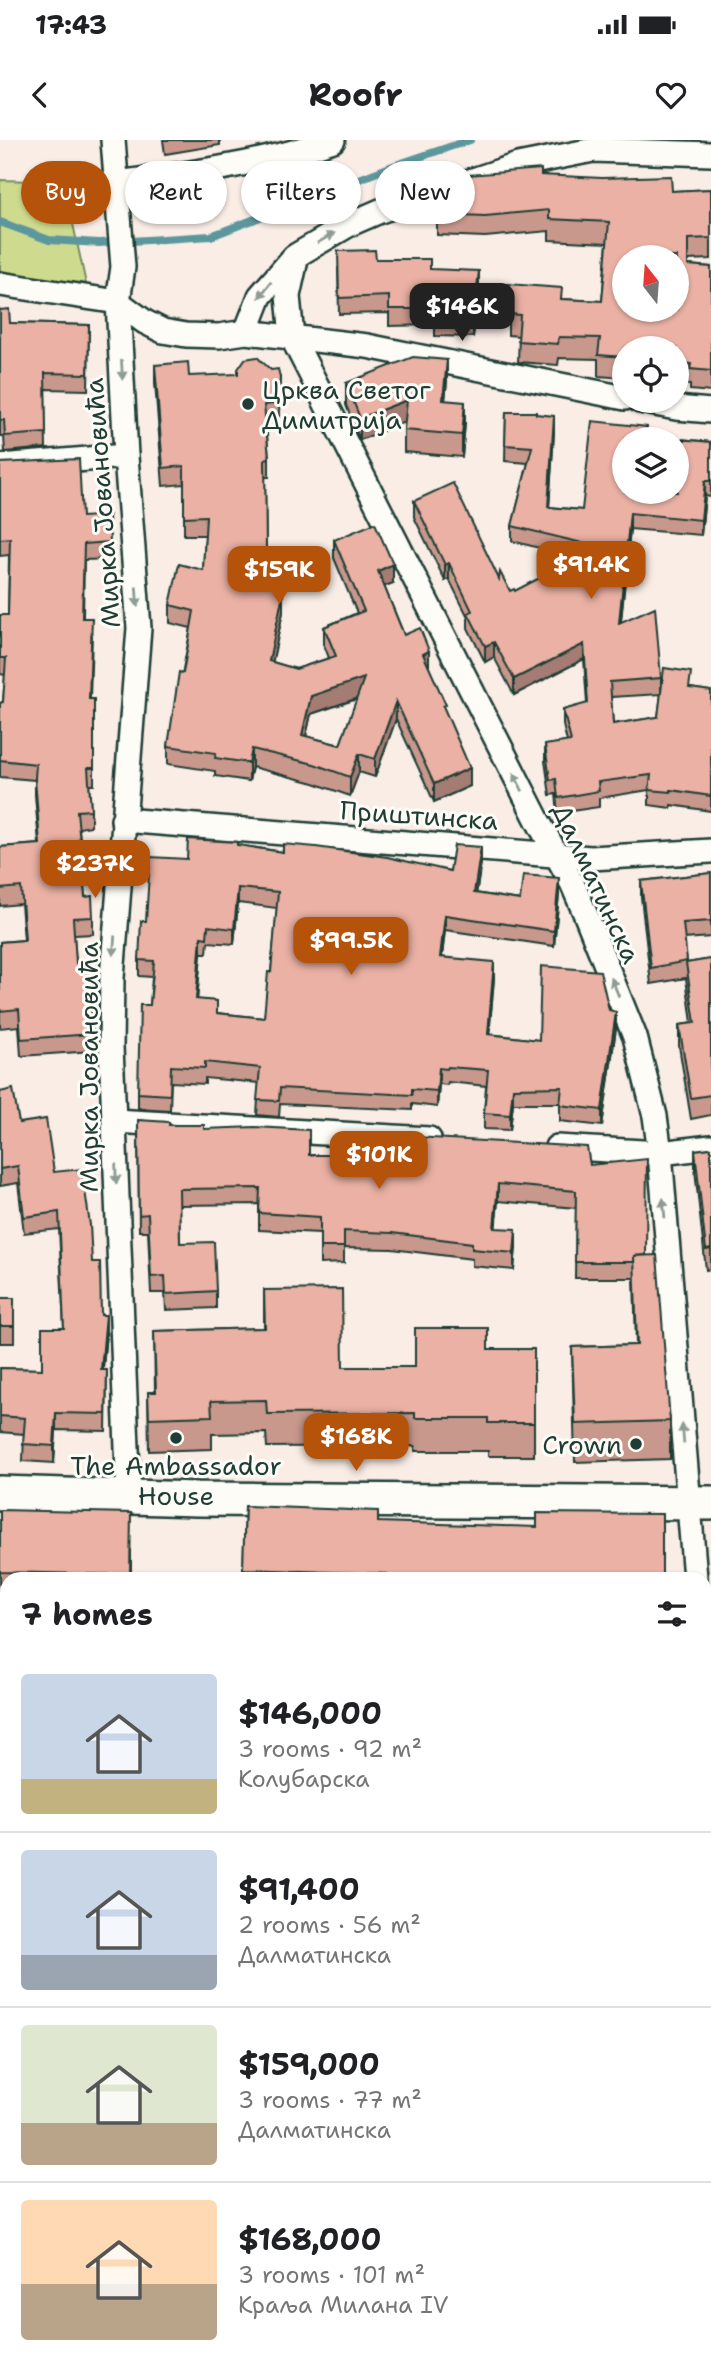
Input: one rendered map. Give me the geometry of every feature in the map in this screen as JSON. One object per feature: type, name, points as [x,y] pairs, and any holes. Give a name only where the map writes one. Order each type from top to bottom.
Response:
[{"type":"main road","points":[[0,1493],[130,1498],[700,1503]]},
{"type":"street","name":"Мирка Јовановића","points":[[113,140],[123,267],[118,302],[126,456],[139,628],[112,978],[111,1046],[130,1498]]},
{"type":"street","points":[[116,183],[230,167],[270,159],[333,140]]},
{"type":"street","points":[[246,332],[260,296],[285,265],[350,224],[380,211],[518,165],[593,150],[711,154]]},
{"type":"street","points":[[292,337],[288,296],[297,255]]},
{"type":"street","points":[[0,284],[118,302],[145,322],[163,331],[197,335],[246,332],[367,346],[612,395]]},
{"type":"street","name":"Далматинска","points":[[292,337],[585,912],[635,1037],[655,1116],[700,1503],[695,1572]]},
{"type":"street","points":[[689,409],[711,411]]},
{"type":"street","points":[[0,466],[126,456]]},
{"type":"street","name":"Приштинска","points":[[123,820],[591,858],[711,851]]},
{"type":"street","points":[[114,1121],[455,1141]]},
{"type":"street","points":[[537,1146],[660,1153],[711,1147]]},
{"type":"green space","points":[[0,180],[21,181],[21,224],[73,224],[89,298],[0,284]]},
{"type":"building","points":[[541,169],[541,175],[602,178],[671,176],[672,191],[711,189],[711,238],[688,239],[688,245],[612,245],[612,322],[690,322],[690,265],[711,267],[711,371],[690,369],[689,336],[612,336],[612,356],[598,355],[600,338],[559,337],[558,344],[518,341],[520,315],[508,314],[508,284],[562,288],[561,299],[602,301],[609,222],[549,219],[549,210],[475,216],[475,174]]},
{"type":"building","points":[[375,250],[376,259],[430,259],[430,269],[479,271],[473,321],[435,319],[435,309],[389,309],[389,296],[339,298],[338,251]]},
{"type":"building","points":[[9,309],[10,323],[89,325],[88,374],[45,373],[46,433],[5,436],[4,420],[0,420],[0,310]]},
{"type":"building","points":[[257,357],[271,370],[278,369],[280,377],[279,398],[273,397],[273,404],[264,405],[269,458],[265,459],[266,551],[285,553],[280,593],[283,594],[269,661],[296,669],[336,656],[324,627],[364,611],[334,540],[375,523],[393,564],[378,571],[404,635],[420,628],[429,651],[423,654],[470,768],[434,784],[396,701],[375,759],[359,754],[350,777],[314,764],[252,749],[249,763],[215,758],[216,753],[168,746],[179,672],[183,673],[194,611],[170,605],[179,564],[203,570],[206,516],[184,517],[184,466],[163,468],[155,365],[188,362],[189,376],[238,374],[238,369],[245,359]],"holes":[[[364,678],[340,745],[302,735],[311,696]]]},
{"type":"building","points":[[413,357],[447,360],[443,400],[465,402],[462,435],[404,430],[407,400],[360,418],[346,383]]},
{"type":"building","points":[[506,412],[536,412],[554,416],[548,507],[582,510],[592,421],[647,427],[612,427],[612,504],[689,504],[689,440],[711,442],[711,481],[705,481],[701,520],[630,513],[619,623],[655,607],[661,678],[610,682],[613,724],[658,717],[664,668],[691,672],[689,688],[711,691],[711,796],[671,790],[649,790],[651,775],[598,782],[599,791],[558,798],[556,779],[550,780],[545,745],[571,741],[563,710],[588,703],[584,644],[514,679],[494,642],[485,646],[468,613],[472,611],[449,563],[445,565],[414,501],[453,483],[499,579],[500,572],[510,591],[515,591],[599,547],[512,526],[532,447],[505,445]]},
{"type":"building","points":[[79,459],[82,517],[109,515],[110,542],[84,544],[82,618],[92,618],[89,699],[94,699],[94,768],[88,768],[91,810],[77,811],[85,897],[92,896],[93,917],[73,918],[76,963],[95,963],[95,984],[90,985],[93,1034],[21,1039],[19,1009],[0,1011],[0,942],[25,940],[21,887],[0,889],[0,847],[40,844],[36,764],[0,760],[0,703],[3,702],[6,658],[0,658],[0,615],[8,615],[10,538],[0,539],[0,463]]},
{"type":"building","points":[[188,839],[237,842],[237,845],[283,852],[283,844],[316,847],[387,857],[450,871],[454,845],[481,847],[474,893],[520,900],[523,875],[559,878],[554,931],[445,915],[440,957],[494,962],[488,1034],[539,1040],[541,966],[600,971],[609,1010],[616,1012],[602,1110],[560,1105],[562,1087],[513,1088],[510,1115],[484,1113],[488,1070],[448,1067],[439,1068],[437,1091],[412,1089],[412,1095],[280,1088],[279,1101],[257,1100],[260,1068],[205,1062],[205,1068],[171,1066],[170,1095],[138,1093],[140,1005],[150,1005],[154,961],[139,960],[141,921],[146,921],[150,857],[187,859]],"holes":[[[238,888],[278,892],[264,1018],[217,1013],[217,1001],[196,999],[201,937],[207,938],[208,926],[234,929]]]},
{"type":"building","points":[[711,873],[711,921],[683,923],[687,961],[651,968],[641,881]]},
{"type":"building","points":[[711,959],[711,1095],[691,1098],[679,1025],[695,1023],[686,963]]},
{"type":"building","points":[[13,1089],[19,1123],[46,1119],[54,1172],[82,1169],[92,1262],[100,1262],[101,1315],[106,1315],[101,1370],[107,1370],[106,1414],[56,1413],[54,1446],[23,1444],[25,1418],[0,1416],[0,1368],[42,1369],[42,1328],[64,1328],[59,1212],[24,1217],[18,1166],[0,1169],[0,1092]]},
{"type":"building","points":[[138,1120],[169,1122],[169,1125],[204,1125],[204,1129],[255,1127],[309,1130],[309,1155],[397,1157],[398,1136],[587,1147],[590,1165],[647,1159],[646,1255],[634,1256],[635,1262],[575,1262],[576,1191],[498,1184],[494,1228],[516,1229],[514,1253],[472,1249],[472,1243],[392,1233],[344,1231],[344,1247],[320,1247],[320,1217],[259,1213],[260,1188],[179,1189],[180,1243],[214,1242],[216,1291],[166,1294],[165,1276],[151,1277],[148,1214],[139,1215]]},
{"type":"building","points":[[711,1148],[711,1249],[706,1250],[695,1150]]},
{"type":"building","points":[[657,1255],[670,1421],[575,1424],[572,1347],[637,1345],[634,1256]]},
{"type":"building","points":[[342,1289],[343,1367],[415,1367],[415,1328],[488,1328],[488,1349],[534,1349],[534,1423],[488,1423],[488,1418],[415,1418],[415,1413],[267,1414],[266,1400],[211,1401],[212,1416],[149,1418],[148,1392],[156,1392],[154,1331],[265,1328],[264,1290]]},
{"type":"building","points":[[0,1298],[14,1298],[14,1326],[0,1326]]},
{"type":"building","points":[[245,1506],[378,1511],[378,1522],[537,1527],[537,1513],[662,1514],[662,1572],[329,1572],[243,1569]]},
{"type":"building","points":[[0,1510],[131,1513],[130,1572],[0,1572]]},
{"type":"waterway","points":[[0,222],[49,240],[99,243],[211,236],[393,166],[470,140]]},
{"type":"place","name":"Црква Светог Димитрија","points":[[248,404]]},
{"type":"place","name":"The Ambassador House","points":[[176,1438]]},
{"type":"place","name":"Crown","points":[[636,1444]]}]
